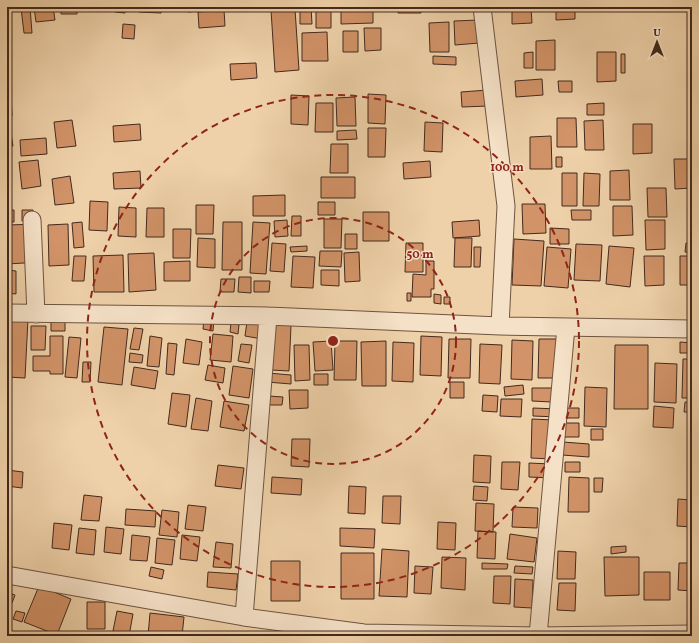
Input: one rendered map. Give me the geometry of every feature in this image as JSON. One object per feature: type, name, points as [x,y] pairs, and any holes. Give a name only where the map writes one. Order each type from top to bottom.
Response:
[{"type":"street","points":[[482,7],[506,206],[500,326]]},
{"type":"street","points":[[32,220],[36,314]]},
{"type":"street","points":[[7,313],[268,316],[500,326],[692,329]]},
{"type":"street","points":[[244,617],[268,316]]},
{"type":"street","points":[[538,636],[566,327]]},
{"type":"street","points":[[7,575],[244,617],[364,633],[538,636],[692,634]]},
{"type":"building","points":[[30,7],[32,33],[24,33],[21,8]]},
{"type":"building","points":[[34,7],[53,7],[55,20],[36,22]]},
{"type":"building","points":[[61,7],[77,7],[77,14],[61,14]]},
{"type":"building","points":[[116,7],[125,7],[125,13],[115,12]]},
{"type":"building","points":[[139,7],[161,7],[161,13],[139,12]]},
{"type":"building","points":[[171,7],[191,7],[191,12],[170,10]]},
{"type":"building","points":[[300,7],[311,7],[312,24],[300,24]]},
{"type":"building","points":[[341,7],[373,7],[373,23],[341,24]]},
{"type":"building","points":[[398,7],[421,7],[421,13],[398,13]]},
{"type":"building","points":[[512,7],[531,7],[532,23],[512,24]]},
{"type":"building","points":[[556,7],[575,7],[575,19],[556,20]]},
{"type":"building","points":[[295,9],[299,70],[275,72],[271,10]]},
{"type":"building","points":[[316,9],[331,9],[331,28],[316,28]]},
{"type":"building","points":[[224,10],[225,26],[199,28],[198,12]]},
{"type":"building","points":[[478,20],[479,43],[455,45],[454,21]]},
{"type":"building","points":[[449,22],[449,52],[430,52],[429,23]]},
{"type":"building","points":[[123,24],[135,25],[134,39],[122,38]]},
{"type":"building","points":[[364,28],[381,28],[381,50],[365,51]]},
{"type":"building","points":[[343,31],[358,31],[358,52],[343,52]]},
{"type":"building","points":[[327,32],[328,61],[302,61],[302,33]]},
{"type":"building","points":[[7,35],[9,35],[10,51],[7,51]]},
{"type":"building","points":[[555,40],[555,70],[536,70],[536,41]]},
{"type":"building","points":[[533,52],[533,68],[524,68],[524,53]]},
{"type":"building","points":[[597,52],[616,52],[616,81],[597,82]]},
{"type":"building","points":[[621,54],[625,54],[625,73],[621,73]]},
{"type":"building","points":[[433,56],[456,57],[456,65],[433,64]]},
{"type":"building","points":[[256,63],[257,78],[231,80],[230,64]]},
{"type":"building","points":[[542,79],[543,95],[516,97],[515,81]]},
{"type":"building","points":[[7,80],[10,80],[12,116],[7,116]]},
{"type":"building","points":[[558,81],[572,81],[572,92],[559,92]]},
{"type":"building","points":[[488,90],[488,106],[462,107],[461,92]]},
{"type":"building","points":[[368,94],[386,95],[385,124],[368,123]]},
{"type":"building","points":[[291,95],[309,96],[308,125],[291,124]]},
{"type":"building","points":[[355,97],[356,126],[337,126],[336,98]]},
{"type":"building","points":[[316,103],[333,103],[333,132],[315,132]]},
{"type":"building","points":[[604,103],[604,115],[587,115],[587,104]]},
{"type":"building","points":[[557,118],[576,118],[577,147],[557,147]]},
{"type":"building","points":[[7,120],[9,120],[13,146],[7,146]]},
{"type":"building","points":[[72,120],[76,146],[57,148],[54,122]]},
{"type":"building","points":[[603,120],[604,150],[585,150],[584,121]]},
{"type":"building","points":[[425,122],[443,123],[442,152],[424,151]]},
{"type":"building","points":[[140,124],[141,140],[114,142],[113,126]]},
{"type":"building","points":[[633,124],[652,124],[652,153],[633,154]]},
{"type":"building","points":[[368,128],[386,128],[385,157],[368,157]]},
{"type":"building","points":[[356,130],[357,139],[337,140],[337,131]]},
{"type":"building","points":[[551,136],[552,169],[530,169],[530,137]]},
{"type":"building","points":[[46,138],[47,154],[21,156],[20,140]]},
{"type":"building","points":[[331,144],[348,144],[348,173],[330,173]]},
{"type":"building","points":[[556,157],[562,157],[562,167],[556,167]]},
{"type":"building","points":[[674,159],[692,159],[692,188],[675,189]]},
{"type":"building","points":[[38,160],[41,186],[22,189],[19,162]]},
{"type":"building","points":[[430,161],[431,177],[404,179],[403,163]]},
{"type":"building","points":[[629,170],[630,200],[610,200],[610,171]]},
{"type":"building","points":[[140,171],[141,188],[114,189],[113,173]]},
{"type":"building","points":[[562,173],[577,173],[577,206],[562,206]]},
{"type":"building","points":[[584,173],[600,174],[599,206],[583,206]]},
{"type":"building","points":[[70,176],[74,203],[55,205],[52,179]]},
{"type":"building","points":[[321,177],[355,177],[355,198],[321,198]]},
{"type":"building","points":[[647,188],[666,188],[667,217],[648,217]]},
{"type":"building","points":[[285,195],[285,216],[253,216],[253,196]]},
{"type":"building","points":[[90,201],[108,202],[107,231],[89,230]]},
{"type":"building","points":[[318,202],[335,202],[335,215],[318,215]]},
{"type":"building","points":[[522,204],[545,204],[546,233],[523,234]]},
{"type":"building","points":[[196,205],[214,205],[213,234],[196,234]]},
{"type":"building","points":[[613,206],[632,206],[633,235],[613,236]]},
{"type":"building","points":[[119,207],[136,208],[136,237],[118,236]]},
{"type":"building","points":[[147,208],[164,208],[164,237],[146,237]]},
{"type":"building","points":[[7,210],[14,210],[14,222],[7,222]]},
{"type":"building","points":[[22,210],[33,210],[33,221],[22,221]]},
{"type":"building","points":[[571,210],[591,210],[591,220],[572,220]]},
{"type":"building","points":[[363,212],[389,212],[389,241],[363,241]]},
{"type":"building","points":[[292,216],[301,216],[301,236],[291,236]]},
{"type":"building","points":[[324,219],[342,219],[341,248],[324,248]]},
{"type":"building","points":[[287,220],[288,236],[275,237],[274,221]]},
{"type":"building","points":[[479,220],[480,236],[453,238],[452,222]]},
{"type":"building","points":[[645,220],[665,220],[665,249],[646,250]]},
{"type":"building","points":[[82,222],[84,247],[74,248],[72,223]]},
{"type":"building","points":[[223,222],[242,222],[242,270],[222,270]]},
{"type":"building","points":[[253,222],[270,223],[266,274],[250,273]]},
{"type":"building","points":[[40,224],[41,262],[7,264],[7,225]]},
{"type":"building","points":[[68,224],[69,265],[49,266],[48,225]]},
{"type":"building","points":[[550,228],[569,229],[569,244],[550,244]]},
{"type":"building","points":[[173,229],[191,229],[190,258],[173,258]]},
{"type":"building","points":[[345,234],[357,234],[357,249],[345,249]]},
{"type":"building","points":[[198,238],[215,239],[215,268],[197,267]]},
{"type":"building","points":[[455,238],[472,238],[471,267],[454,267]]},
{"type":"building","points":[[514,239],[544,241],[541,286],[512,285]]},
{"type":"building","points":[[272,243],[286,244],[284,272],[270,271]]},
{"type":"building","points":[[406,243],[423,243],[423,272],[405,272]]},
{"type":"building","points":[[686,243],[692,243],[692,253],[685,252]]},
{"type":"building","points":[[576,244],[602,245],[600,281],[574,280]]},
{"type":"building","points":[[307,246],[307,251],[291,252],[290,247]]},
{"type":"building","points":[[609,246],[634,248],[630,287],[606,284]]},
{"type":"building","points":[[474,247],[481,247],[480,267],[474,267]]},
{"type":"building","points":[[547,247],[571,249],[568,288],[544,286]]},
{"type":"building","points":[[320,251],[342,251],[341,267],[319,266]]},
{"type":"building","points":[[359,252],[360,281],[345,282],[344,253]]},
{"type":"building","points":[[154,253],[156,290],[129,292],[128,254]]},
{"type":"building","points":[[123,255],[124,292],[94,292],[93,256]]},
{"type":"building","points":[[74,256],[86,256],[84,281],[72,281]]},
{"type":"building","points":[[293,256],[315,257],[313,288],[291,287]]},
{"type":"building","points":[[644,256],[664,256],[664,285],[645,286]]},
{"type":"building","points":[[680,256],[692,256],[692,285],[680,285]]},
{"type":"building","points":[[190,261],[190,281],[164,281],[164,262]]},
{"type":"building","points":[[426,261],[434,261],[434,289],[431,289],[431,297],[412,297],[413,274],[426,275]]},
{"type":"building","points":[[7,270],[16,271],[16,294],[7,293]]},
{"type":"building","points":[[321,270],[339,270],[339,286],[321,285]]},
{"type":"building","points":[[239,277],[251,277],[251,293],[238,292]]},
{"type":"building","points":[[221,279],[235,279],[234,292],[220,292]]},
{"type":"building","points":[[254,281],[270,281],[269,292],[254,292]]},
{"type":"building","points":[[407,293],[411,293],[411,301],[407,301]]},
{"type":"building","points":[[434,294],[441,295],[441,304],[434,303]]},
{"type":"building","points":[[444,297],[450,297],[450,304],[444,304]]},
{"type":"building","points":[[248,315],[266,318],[262,339],[245,336]]},
{"type":"building","points":[[7,319],[28,319],[25,378],[7,377]]},
{"type":"building","points":[[204,319],[214,320],[213,331],[203,329]]},
{"type":"building","points":[[51,321],[65,321],[65,331],[51,331]]},
{"type":"building","points":[[231,323],[239,325],[238,334],[230,332]]},
{"type":"building","points":[[272,325],[291,325],[289,371],[271,370]]},
{"type":"building","points":[[31,326],[46,326],[45,350],[31,350]]},
{"type":"building","points":[[104,327],[128,329],[122,385],[98,382]]},
{"type":"building","points":[[134,328],[143,329],[139,350],[130,349]]},
{"type":"building","points":[[213,334],[233,336],[231,362],[210,360]]},
{"type":"building","points":[[50,336],[63,336],[63,374],[50,374],[50,371],[33,371],[33,356],[50,356]]},
{"type":"building","points":[[150,336],[162,338],[159,367],[147,366]]},
{"type":"building","points":[[421,336],[442,337],[441,376],[420,375]]},
{"type":"building","points":[[69,337],[81,338],[77,378],[65,377]]},
{"type":"building","points":[[186,339],[202,342],[199,365],[183,363]]},
{"type":"building","points":[[449,339],[471,339],[470,378],[448,378]]},
{"type":"building","points":[[539,339],[561,339],[560,378],[538,378]]},
{"type":"building","points":[[512,340],[533,341],[532,380],[511,379]]},
{"type":"building","points":[[331,341],[333,370],[315,371],[313,342]]},
{"type":"building","points":[[335,341],[357,341],[356,380],[334,380]]},
{"type":"building","points":[[386,341],[386,386],[362,386],[361,342]]},
{"type":"building","points":[[393,342],[414,343],[413,382],[392,381]]},
{"type":"building","points":[[680,342],[692,343],[692,353],[680,353]]},
{"type":"building","points":[[168,343],[177,344],[174,375],[166,374]]},
{"type":"building","points":[[241,344],[252,345],[249,363],[238,361]]},
{"type":"building","points":[[480,344],[502,345],[500,384],[479,383]]},
{"type":"building","points":[[294,345],[309,345],[310,380],[295,381]]},
{"type":"building","points":[[615,345],[648,345],[648,409],[614,409]]},
{"type":"building","points":[[130,353],[143,355],[142,363],[129,362]]},
{"type":"building","points":[[683,359],[692,359],[692,398],[682,398]]},
{"type":"building","points":[[83,362],[91,362],[90,382],[82,382]]},
{"type":"building","points":[[655,363],[677,364],[676,403],[654,402]]},
{"type":"building","points":[[208,365],[225,368],[223,383],[205,380]]},
{"type":"building","points":[[233,366],[253,369],[249,398],[229,395]]},
{"type":"building","points":[[134,367],[158,371],[155,389],[131,385]]},
{"type":"building","points":[[268,373],[291,375],[291,384],[267,382]]},
{"type":"building","points":[[314,374],[328,374],[328,385],[314,385]]},
{"type":"building","points":[[450,382],[464,382],[464,398],[450,398]]},
{"type":"building","points":[[523,385],[524,394],[505,396],[504,387]]},
{"type":"building","points":[[585,387],[607,388],[606,427],[584,426]]},
{"type":"building","points":[[532,388],[552,388],[551,402],[532,401]]},
{"type":"building","points":[[289,390],[308,390],[308,408],[290,409]]},
{"type":"building","points":[[172,393],[190,395],[186,427],[168,424]]},
{"type":"building","points":[[483,395],[498,396],[497,412],[482,411]]},
{"type":"building","points":[[269,396],[283,397],[282,405],[269,405]]},
{"type":"building","points":[[196,398],[212,401],[208,431],[191,429]]},
{"type":"building","points":[[501,399],[522,399],[521,417],[500,416]]},
{"type":"building","points":[[224,401],[249,405],[244,431],[220,427]]},
{"type":"building","points":[[685,402],[692,402],[692,412],[684,412]]},
{"type":"building","points":[[654,406],[674,408],[673,428],[653,427]]},
{"type":"building","points":[[533,408],[558,409],[558,417],[533,416]]},
{"type":"building","points":[[564,408],[579,408],[579,418],[564,418]]},
{"type":"building","points":[[532,419],[554,420],[553,459],[531,458]]},
{"type":"building","points":[[564,423],[579,423],[579,437],[564,437]]},
{"type":"building","points":[[591,429],[603,429],[603,440],[591,440]]},
{"type":"building","points":[[292,439],[310,439],[309,467],[291,466]]},
{"type":"building","points":[[563,442],[589,444],[589,457],[562,455]]},
{"type":"building","points":[[474,455],[491,456],[490,483],[473,482]]},
{"type":"building","points":[[502,462],[520,462],[518,490],[501,489]]},
{"type":"building","points":[[565,462],[580,462],[580,472],[565,472]]},
{"type":"building","points":[[529,463],[551,464],[551,478],[529,477]]},
{"type":"building","points":[[218,465],[244,468],[241,489],[215,486]]},
{"type":"building","points":[[7,470],[23,472],[22,488],[7,486]]},
{"type":"building","points":[[272,477],[302,479],[301,495],[271,493]]},
{"type":"building","points":[[569,477],[589,478],[589,512],[568,512]]},
{"type":"building","points":[[594,478],[603,478],[602,492],[594,492]]},
{"type":"building","points":[[349,486],[366,487],[365,514],[348,513]]},
{"type":"building","points":[[474,486],[488,487],[487,501],[473,500]]},
{"type":"building","points":[[84,495],[102,497],[99,521],[81,520]]},
{"type":"building","points":[[383,496],[401,496],[400,524],[382,523]]},
{"type":"building","points":[[678,499],[692,500],[692,527],[677,526]]},
{"type":"building","points":[[476,503],[494,504],[493,532],[475,531]]},
{"type":"building","points":[[188,505],[206,507],[203,531],[185,529]]},
{"type":"building","points":[[513,507],[538,508],[537,528],[512,527]]},
{"type":"building","points":[[126,509],[156,511],[155,527],[125,525]]},
{"type":"building","points":[[162,510],[179,512],[177,537],[159,535]]},
{"type":"building","points":[[438,522],[456,523],[455,550],[437,549]]},
{"type":"building","points":[[54,523],[72,525],[69,550],[52,548]]},
{"type":"building","points":[[106,527],[124,529],[121,554],[104,552]]},
{"type":"building","points":[[79,528],[96,530],[94,555],[76,553]]},
{"type":"building","points":[[340,528],[375,529],[374,548],[340,546]]},
{"type":"building","points":[[478,531],[496,532],[495,559],[477,558]]},
{"type":"building","points":[[510,534],[537,538],[534,562],[507,559]]},
{"type":"building","points":[[132,535],[150,537],[147,561],[130,560]]},
{"type":"building","points":[[182,535],[200,537],[197,561],[180,559]]},
{"type":"building","points":[[157,538],[175,540],[172,565],[155,563]]},
{"type":"building","points":[[216,542],[233,544],[231,568],[213,567]]},
{"type":"building","points":[[626,546],[626,552],[611,554],[611,547]]},
{"type":"building","points":[[382,549],[409,551],[407,597],[379,596]]},
{"type":"building","points":[[558,551],[576,552],[575,579],[557,579]]},
{"type":"building","points":[[341,553],[374,553],[374,599],[341,599]]},
{"type":"building","points":[[442,557],[466,558],[465,590],[441,588]]},
{"type":"building","points":[[604,557],[639,557],[639,595],[605,596]]},
{"type":"building","points":[[271,561],[300,561],[300,601],[271,601]]},
{"type":"building","points":[[482,563],[508,564],[507,569],[482,569]]},
{"type":"building","points":[[679,563],[692,563],[692,591],[678,590]]},
{"type":"building","points":[[415,566],[433,567],[431,594],[414,593]]},
{"type":"building","points":[[515,566],[533,567],[532,574],[514,573]]},
{"type":"building","points":[[151,567],[164,570],[162,579],[149,576]]},
{"type":"building","points":[[208,572],[238,574],[236,590],[207,587]]},
{"type":"building","points":[[644,572],[670,572],[670,600],[644,600]]},
{"type":"building","points":[[494,576],[511,576],[510,604],[493,603]]},
{"type":"building","points":[[515,579],[533,580],[532,608],[514,607]]},
{"type":"building","points":[[559,583],[576,583],[575,611],[557,610]]},
{"type":"building","points":[[39,586],[71,599],[57,635],[24,622]]},
{"type":"building","points":[[9,593],[15,595],[12,603],[7,601]]},
{"type":"building","points":[[87,602],[105,602],[105,629],[87,629]]},
{"type":"building","points":[[16,611],[25,613],[22,622],[13,619]]},
{"type":"building","points":[[117,611],[133,614],[129,636],[112,636]]},
{"type":"building","points":[[150,613],[184,617],[182,636],[148,636]]}]
